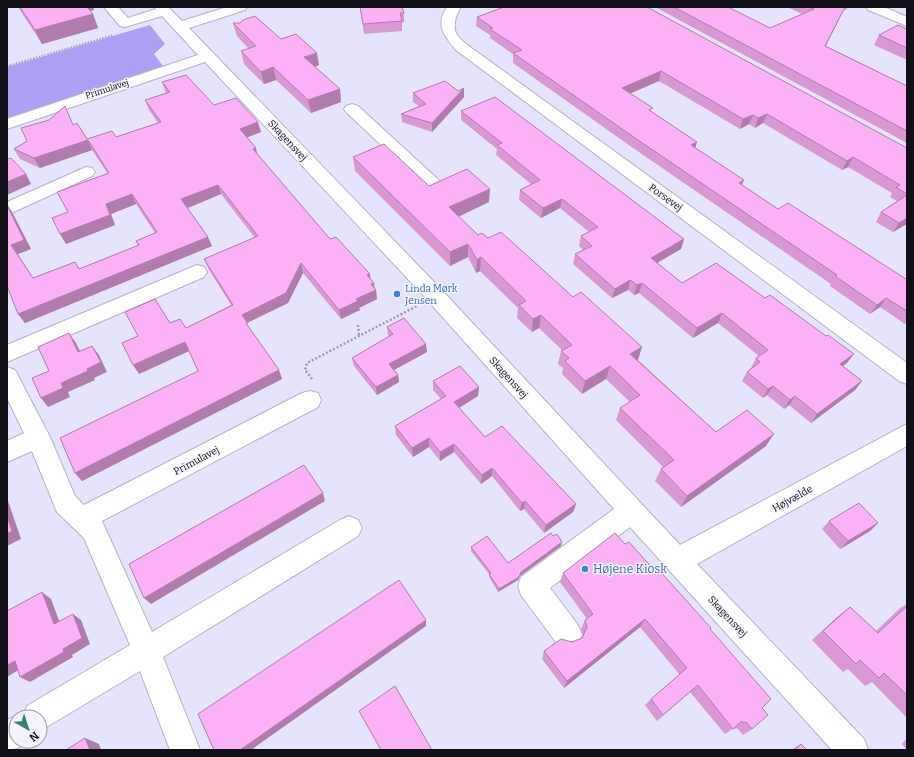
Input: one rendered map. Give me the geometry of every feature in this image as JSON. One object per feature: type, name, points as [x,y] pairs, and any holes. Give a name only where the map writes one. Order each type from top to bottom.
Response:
[{"type":"street","points":[[112,7],[124,23],[168,15],[224,18],[238,7]]},
{"type":"street","name":"Porsevej","points":[[454,7],[451,10],[448,23],[450,35],[461,47],[907,375]]},
{"type":"street","points":[[872,7],[907,22]]},
{"type":"street","name":"Skagensvej","points":[[168,15],[429,289],[631,511],[853,750]]},
{"type":"street","name":"Primulavej","points":[[7,124],[208,56]]},
{"type":"street","points":[[352,109],[437,188]]},
{"type":"street","points":[[7,209],[86,172]]},
{"type":"street","points":[[7,354],[197,272]]},
{"type":"street","points":[[7,376],[38,437],[66,504],[93,530],[146,650],[185,750]]},
{"type":"street","name":"Primulavej","points":[[82,519],[310,400]]},
{"type":"street","name":"Højvælde","points":[[677,561],[907,434]]},
{"type":"street","points":[[7,452],[38,437]]},
{"type":"street","points":[[568,635],[531,586],[631,511]]},
{"type":"street","points":[[48,711],[349,528]]},
{"type":"path","points":[[7,66],[118,33]]},
{"type":"path","points":[[358,325],[359,336]]},
{"type":"shaded area","points":[[150,25],[165,44],[154,54],[163,66],[7,118],[7,67]]},
{"type":"building","points":[[20,7],[87,7],[93,14],[35,30]]},
{"type":"building","points":[[360,7],[402,7],[404,13],[400,13],[402,21],[363,24]]},
{"type":"building","points":[[504,7],[647,7],[907,148],[907,194],[896,187],[900,185],[853,157],[847,161],[767,114],[758,118],[753,115],[743,119],[661,71],[622,88],[653,108],[649,110],[697,142],[691,145],[744,180],[739,183],[778,209],[788,203],[906,279],[907,278],[907,311],[886,298],[877,305],[835,276],[837,275],[513,53],[522,50],[490,29],[493,28],[477,17]]},
{"type":"building","points":[[674,7],[728,7],[770,28],[814,9],[809,7],[845,7],[825,46],[907,86],[907,131]]},
{"type":"building","points":[[255,16],[281,39],[296,34],[317,53],[304,57],[340,89],[308,100],[273,67],[261,72],[241,51],[256,46],[233,23],[240,23],[243,20]]},
{"type":"building","points":[[898,25],[907,29],[907,48],[879,35]]},
{"type":"building","points":[[186,75],[214,105],[236,98],[258,122],[240,129],[256,148],[253,149],[330,239],[336,237],[370,274],[367,275],[374,283],[371,284],[376,290],[356,299],[358,301],[339,310],[301,263],[286,293],[242,315],[279,370],[75,473],[60,438],[198,371],[185,342],[133,365],[122,343],[138,336],[125,312],[155,299],[170,323],[180,319],[186,328],[233,305],[204,259],[258,236],[218,185],[181,199],[208,237],[18,314],[7,286],[7,205],[24,240],[11,245],[33,278],[75,262],[79,269],[139,245],[136,241],[157,232],[132,194],[106,204],[110,215],[60,234],[52,218],[68,212],[57,192],[109,173],[88,140],[34,158],[14,149],[27,141],[21,128],[49,120],[65,106],[73,125],[77,123],[87,139],[112,131],[116,137],[161,122],[145,100],[170,92],[162,82]]},
{"type":"building","points":[[445,81],[458,91],[464,88],[432,123],[401,114],[426,104],[413,93]]},
{"type":"building","points":[[495,97],[684,239],[651,258],[682,283],[716,263],[765,298],[770,295],[826,336],[828,335],[854,354],[840,364],[862,381],[817,414],[795,396],[790,400],[773,386],[768,389],[747,372],[760,362],[756,358],[768,350],[722,313],[697,328],[642,283],[637,285],[630,280],[615,289],[575,254],[592,246],[581,236],[598,227],[562,199],[543,208],[520,190],[540,180],[497,145],[502,143],[461,111]]},
{"type":"building","points":[[384,144],[429,186],[467,169],[490,189],[449,207],[478,235],[482,233],[488,238],[501,232],[573,297],[581,292],[642,347],[630,354],[716,432],[747,410],[774,434],[687,496],[661,469],[674,460],[620,408],[640,395],[610,366],[585,381],[565,361],[569,358],[561,351],[572,345],[541,315],[533,319],[519,305],[526,301],[481,257],[477,260],[468,244],[450,252],[353,157]]},
{"type":"building","points":[[11,158],[26,174],[7,182],[7,159]]},
{"type":"building","points":[[907,195],[907,218],[899,223],[881,212]]},
{"type":"building","points":[[404,318],[426,344],[389,364],[398,375],[376,387],[352,358],[393,334],[387,327]]},
{"type":"building","points":[[69,333],[78,352],[92,346],[101,362],[87,369],[88,371],[61,383],[63,388],[41,398],[32,378],[49,371],[38,347]]},
{"type":"building","points":[[460,366],[479,387],[454,402],[485,437],[502,426],[576,504],[546,525],[525,501],[522,503],[492,468],[482,475],[454,444],[440,452],[429,438],[412,448],[395,426],[446,396],[433,381]]},
{"type":"building","points":[[304,465],[323,493],[144,598],[129,564]]},
{"type":"building","points":[[859,503],[878,523],[848,541],[829,521]]},
{"type":"building","points":[[7,516],[12,531],[7,534]]},
{"type":"building","points":[[551,533],[553,536],[557,534],[562,542],[521,572],[519,577],[499,589],[489,574],[491,573],[471,547],[487,536],[508,563]]},
{"type":"building","points":[[615,533],[625,544],[629,542],[655,571],[658,569],[711,628],[710,629],[771,699],[762,708],[768,715],[752,729],[746,722],[743,723],[742,721],[733,729],[698,685],[663,715],[651,699],[687,668],[645,619],[567,681],[544,651],[561,639],[572,642],[582,638],[587,627],[585,620],[593,614],[563,573]]},
{"type":"building","points":[[399,580],[426,620],[240,750],[214,750],[198,714]]},
{"type":"building","points":[[42,592],[54,624],[73,614],[82,638],[63,649],[64,652],[20,677],[15,661],[7,665],[7,611]]},
{"type":"building","points":[[907,606],[907,695],[884,673],[879,678],[860,660],[856,664],[823,631],[850,607],[878,633]]},
{"type":"building","points":[[395,686],[432,750],[381,750],[359,711]]},
{"type":"building","points":[[85,738],[90,750],[66,750]]},
{"type":"building","points":[[801,744],[807,750],[795,750]]},
{"type":"place","name":"Linda Mørk Jensen","points":[[397,294]]},
{"type":"place","name":"Højene Kiosk","points":[[585,569]]}]
